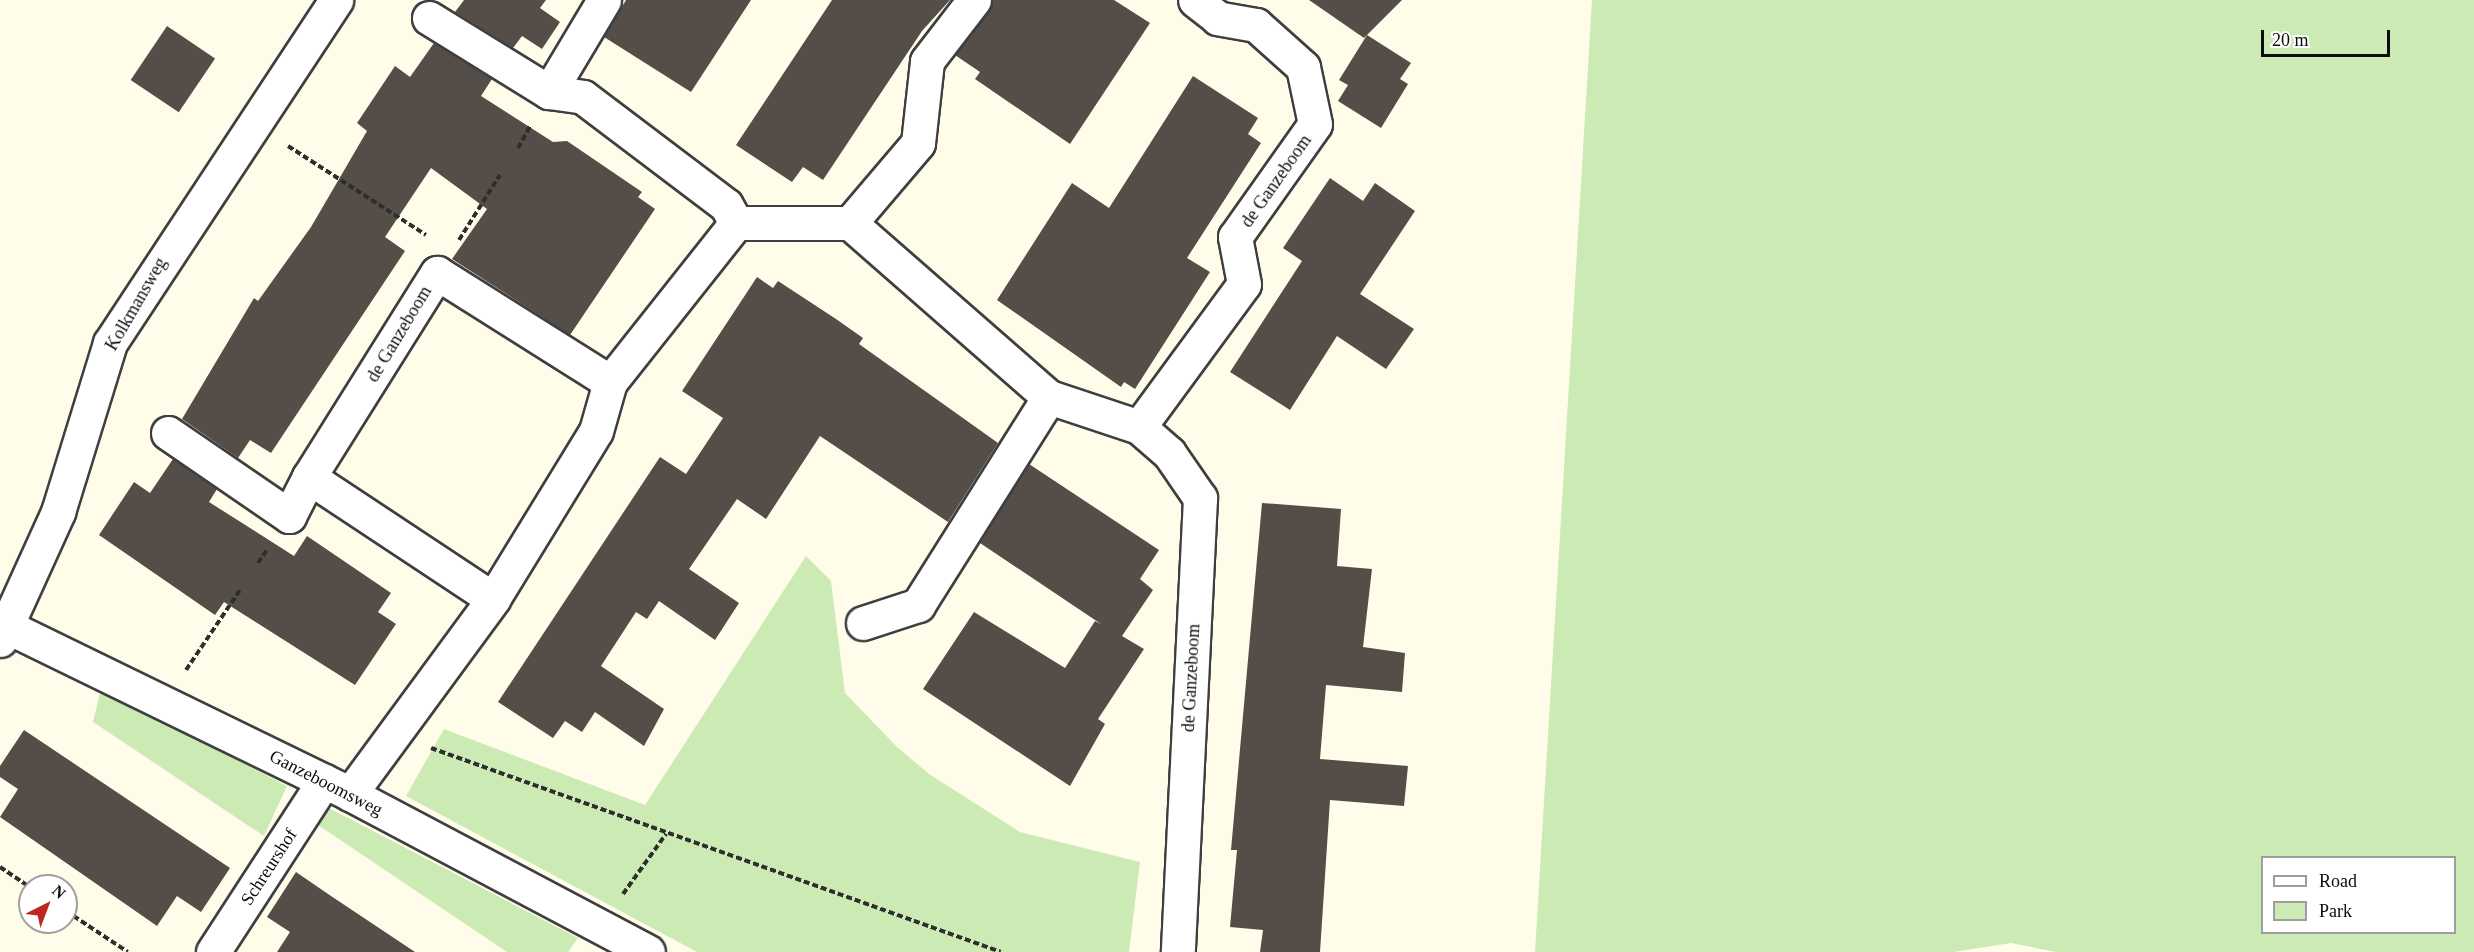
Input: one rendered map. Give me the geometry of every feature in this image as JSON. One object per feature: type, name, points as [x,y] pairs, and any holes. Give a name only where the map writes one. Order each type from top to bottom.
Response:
[{"type":"street","name":"Kolkmansweg","points":[[2,630],[58,512],[110,343],[336,0]]},
{"type":"street","points":[[549,92],[604,0]]},
{"type":"street","points":[[736,223],[850,223],[918,143],[927,62],[974,0]]},
{"type":"street","name":"de Ganzeboom","points":[[1139,427],[1244,284],[1235,237],[1316,124],[1304,67],[1256,26],[1218,18],[1195,0]]},
{"type":"street","points":[[429,18],[549,92],[583,97],[726,205],[736,223]]},
{"type":"street","points":[[337,787],[397,735],[493,599],[596,431],[610,382],[736,223]]},
{"type":"street","name":"de Ganzeboom","points":[[850,223],[1049,397],[1139,427],[1169,453],[1200,498],[1178,952]]},
{"type":"street","name":"de Ganzeboom","points":[[168,433],[289,516],[309,477],[444,262],[610,382]]},
{"type":"street","points":[[862,623],[918,605],[1049,397]]},
{"type":"street","points":[[309,477],[493,599]]},
{"type":"street","name":"Ganzeboomsweg","points":[[2,630],[337,787],[648,952]]},
{"type":"street","name":"Schreurshof","points":[[213,952],[337,787]]},
{"type":"path","points":[[288,146],[444,262],[500,176]]},
{"type":"path","points":[[164,704],[240,590]]},
{"type":"path","points":[[397,735],[1001,952]]},
{"type":"path","points":[[0,867],[18,879]]},
{"type":"path","points":[[78,919],[128,952]]},
{"type":"green space","points":[[1592,0],[2474,0],[2474,952],[2056,952],[2011,943],[1953,952],[1535,952]]},
{"type":"green space","points":[[806,556],[831,581],[845,693],[897,747],[929,774],[1020,832],[1140,862],[1129,952],[697,952],[406,796],[444,729],[645,805]]},
{"type":"green space","points":[[101,689],[287,786],[264,836],[93,722]]},
{"type":"green space","points":[[327,807],[578,938],[568,952],[507,952],[315,823]]},
{"type":"building","points":[[464,0],[546,0],[540,8],[560,22],[542,49],[522,36],[513,48],[455,12]]},
{"type":"building","points":[[626,0],[751,0],[691,92],[604,37]]},
{"type":"building","points":[[832,0],[950,0],[922,31],[823,180],[803,167],[792,182],[736,145]]},
{"type":"building","points":[[992,0],[1114,0],[1150,23],[1070,144],[975,79],[980,72],[955,55]]},
{"type":"building","points":[[1309,0],[1402,0],[1364,38]]},
{"type":"building","points":[[167,26],[215,58],[179,112],[131,80]]},
{"type":"building","points":[[1367,35],[1411,63],[1400,79],[1408,84],[1381,128],[1338,101],[1348,85],[1339,80]]},
{"type":"building","points":[[434,43],[492,79],[481,96],[553,142],[567,141],[642,192],[638,197],[655,209],[570,335],[452,259],[487,209],[431,168],[385,237],[405,251],[271,453],[250,440],[238,458],[182,419],[254,298],[258,301],[311,227],[367,131],[357,123],[395,66],[410,77]]},
{"type":"building","points":[[1193,76],[1258,118],[1248,134],[1261,143],[1187,258],[1210,272],[1135,389],[1124,382],[1121,387],[997,300],[1072,183],[1109,208]]},
{"type":"building","points":[[1330,178],[1363,201],[1375,183],[1415,211],[1360,294],[1414,329],[1386,369],[1337,336],[1290,410],[1230,372],[1302,261],[1283,248]]},
{"type":"building","points":[[757,277],[773,288],[778,281],[836,319],[863,338],[859,344],[998,443],[948,522],[820,436],[766,519],[737,499],[689,569],[739,603],[715,640],[659,601],[647,619],[636,612],[601,666],[664,709],[644,746],[595,712],[582,732],[565,721],[553,738],[498,702],[660,457],[686,474],[723,418],[682,391]]},
{"type":"building","points":[[173,459],[217,489],[209,502],[294,556],[307,536],[391,593],[378,612],[396,624],[355,685],[224,602],[215,615],[99,535],[134,482],[150,493]]},
{"type":"building","points":[[1029,464],[1159,550],[1140,579],[1153,590],[1122,636],[1144,649],[1098,719],[1105,724],[1070,786],[923,689],[974,612],[1065,668],[1095,621],[1101,624],[980,543]]},
{"type":"building","points":[[1262,503],[1341,509],[1337,566],[1372,569],[1363,647],[1405,653],[1402,692],[1326,685],[1320,759],[1408,766],[1404,806],[1330,800],[1320,952],[1260,952],[1263,930],[1230,927],[1237,850],[1231,850]]},
{"type":"building","points":[[24,730],[230,868],[201,912],[177,896],[157,926],[0,817],[18,789],[0,777],[0,766]]},
{"type":"building","points":[[296,872],[415,952],[277,952],[290,932],[267,917]]}]
